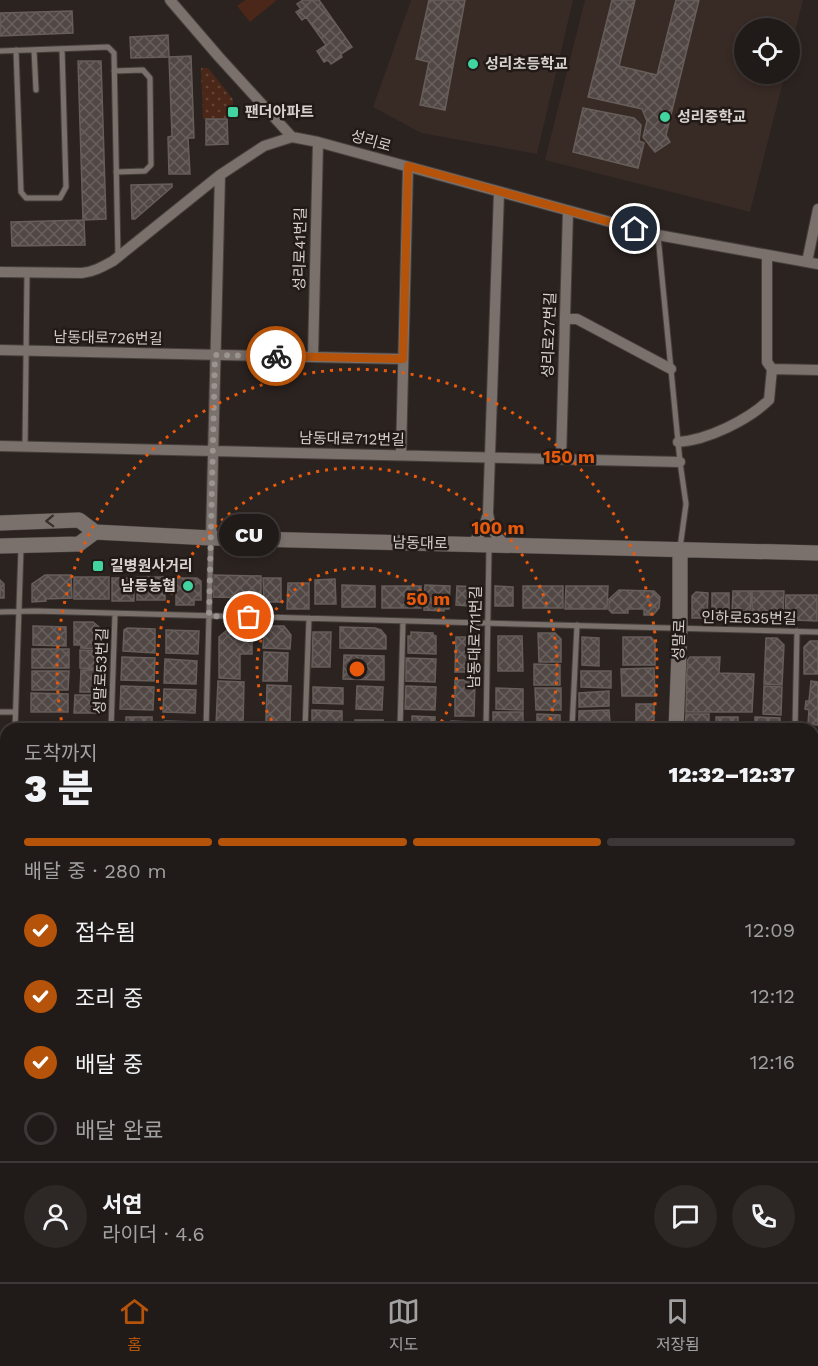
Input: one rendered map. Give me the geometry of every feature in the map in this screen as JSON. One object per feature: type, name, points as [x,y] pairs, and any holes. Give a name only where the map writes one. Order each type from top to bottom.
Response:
[{"type":"main road","name":"남동대로","points":[[0,523],[80,520],[95,532],[211,538],[818,554]]},
{"type":"main road","name":"남동대로","points":[[0,546],[79,544],[95,532]]},
{"type":"main road","name":"성말로","points":[[676,723],[680,550]]},
{"type":"street","points":[[170,0],[292,137]]},
{"type":"street","name":"성리로","points":[[0,272],[91,272],[118,258],[220,175],[264,146],[292,137],[408,166],[658,236],[813,263]]},
{"type":"street","name":"성리로41번길","points":[[313,357],[318,142]]},
{"type":"street","points":[[400,455],[408,166]]},
{"type":"street","points":[[211,538],[220,175]]},
{"type":"street","points":[[499,192],[488,513],[490,526],[497,538],[506,546]]},
{"type":"street","points":[[813,263],[818,209]]},
{"type":"street","name":"성리로27번길","points":[[561,459],[568,211]]},
{"type":"street","points":[[678,442],[719,432],[761,407],[770,399],[772,369],[767,362],[767,255]]},
{"type":"street","points":[[565,319],[577,319],[671,369]]},
{"type":"street","name":"남동대로726번길","points":[[0,350],[403,359]]},
{"type":"street","points":[[772,369],[818,370]]},
{"type":"street","points":[[0,446],[213,451]]},
{"type":"street","name":"남동대로712번길","points":[[213,451],[680,462]]},
{"type":"street","points":[[470,545],[479,537],[488,513]]},
{"type":"lane","points":[[0,51],[108,47],[114,52],[118,258]]},
{"type":"lane","points":[[16,50],[21,192],[26,198],[60,198],[66,187],[62,49]]},
{"type":"lane","points":[[34,50],[36,90]]},
{"type":"lane","points":[[114,71],[143,70],[150,78],[151,165],[145,171],[116,172]]},
{"type":"lane","points":[[658,236],[686,504],[680,550]]},
{"type":"lane","points":[[25,447],[27,273]]},
{"type":"lane","points":[[206,723],[211,538]]},
{"type":"lane","name":"남동대로711번길","points":[[486,723],[489,545]]},
{"type":"lane","points":[[15,723],[21,546]]},
{"type":"lane","name":"성말로53번길","points":[[0,612],[680,628]]},
{"type":"lane","name":"성말로53번길","points":[[111,723],[115,614]]},
{"type":"lane","points":[[305,723],[309,618]]},
{"type":"lane","points":[[400,723],[403,621]]},
{"type":"lane","points":[[572,723],[578,626]]},
{"type":"lane","name":"인하로535번길","points":[[680,628],[818,632]]},
{"type":"lane","points":[[795,723],[797,631]]},
{"type":"lane","points":[[0,712],[15,712]]},
{"type":"shaded area","points":[[245,0],[277,0],[250,22],[237,6]]},
{"type":"shaded area","name":"성리초등학교","points":[[411,0],[573,0],[537,154],[421,133],[373,107]]},
{"type":"shaded area","name":"성리중학교","points":[[585,0],[803,0],[799,18],[734,18],[734,84],[782,84],[750,212],[545,160]]},
{"type":"shaded area","points":[[201,68],[208,68],[233,99],[233,118],[203,119]]},
{"type":"building","points":[[303,0],[319,0],[352,47],[331,64],[328,60],[324,62],[317,51],[326,45],[306,17],[302,20],[296,12],[301,9],[297,4]]},
{"type":"building","points":[[429,0],[465,0],[445,110],[420,105],[429,62],[416,59]]},
{"type":"building","points":[[612,0],[635,0],[619,66],[657,75],[676,0],[699,0],[666,135],[670,142],[655,152],[643,137],[647,121],[642,109],[588,97]]},
{"type":"building","points":[[72,11],[73,33],[0,36],[0,13]]},
{"type":"building","points":[[168,35],[169,57],[131,58],[130,37]]},
{"type":"building","points":[[191,56],[194,138],[188,138],[190,174],[169,174],[168,137],[172,136],[169,57]]},
{"type":"building","points":[[78,61],[101,61],[106,219],[83,220]]},
{"type":"building","points":[[583,108],[634,118],[641,125],[639,141],[644,143],[638,168],[573,152]]},
{"type":"building","points":[[206,119],[227,119],[228,144],[206,145]]},
{"type":"building","points":[[172,184],[172,187],[135,219],[132,219],[131,185]]},
{"type":"building","points":[[84,220],[85,245],[12,246],[11,222]]},
{"type":"building","points":[[45,575],[71,575],[72,598],[32,602],[32,584]]},
{"type":"building","points":[[213,575],[261,576],[261,598],[213,597]]},
{"type":"building","points":[[74,577],[109,577],[109,599],[74,599]]},
{"type":"building","points":[[137,577],[165,577],[165,600],[137,600]]},
{"type":"building","points":[[112,578],[134,578],[134,601],[112,601]]},
{"type":"building","points":[[170,578],[197,578],[201,581],[201,600],[194,600],[194,605],[176,605],[176,591],[170,591]]},
{"type":"building","points":[[263,578],[281,578],[281,602],[264,602]]},
{"type":"building","points":[[335,579],[336,604],[315,604],[315,580]]},
{"type":"building","points":[[0,580],[4,584],[4,598],[0,598]]},
{"type":"building","points":[[288,583],[309,583],[309,609],[287,609]]},
{"type":"building","points":[[342,585],[375,586],[375,607],[342,607]]},
{"type":"building","points":[[425,585],[450,586],[449,609],[424,610]]},
{"type":"building","points":[[382,586],[421,586],[421,608],[382,608]]},
{"type":"building","points":[[457,586],[480,587],[479,609],[456,605]]},
{"type":"building","points":[[495,586],[513,587],[513,606],[495,606]]},
{"type":"building","points":[[523,586],[563,586],[563,608],[523,608]]},
{"type":"building","points":[[566,586],[608,586],[607,609],[565,609]]},
{"type":"building","points":[[619,590],[654,591],[660,597],[659,608],[653,615],[644,615],[644,609],[628,609],[628,613],[612,613],[609,610],[609,599]]},
{"type":"building","points":[[733,591],[751,591],[750,614],[732,613]]},
{"type":"building","points":[[752,591],[784,591],[783,615],[752,613]]},
{"type":"building","points":[[696,592],[708,593],[707,618],[692,618],[692,596]]},
{"type":"building","points":[[712,593],[729,593],[729,617],[712,617]]},
{"type":"building","points":[[786,595],[817,595],[817,621],[793,620],[792,624],[785,624]]},
{"type":"building","points":[[74,622],[93,622],[99,627],[98,649],[81,648],[81,645],[74,645]]},
{"type":"building","points":[[33,626],[66,627],[66,646],[33,645]]},
{"type":"building","points":[[264,626],[284,626],[291,635],[290,649],[263,648]]},
{"type":"building","points":[[340,627],[381,630],[386,636],[386,649],[340,648]]},
{"type":"building","points":[[127,628],[155,629],[155,653],[123,651],[124,630]]},
{"type":"building","points":[[166,630],[199,631],[198,654],[166,653]]},
{"type":"building","points":[[227,630],[252,630],[252,654],[240,654],[240,679],[219,678],[219,637]]},
{"type":"building","points":[[313,632],[331,632],[330,667],[312,667]]},
{"type":"building","points":[[411,632],[433,633],[436,636],[436,654],[408,653],[408,636],[411,636]]},
{"type":"building","points":[[538,633],[555,633],[561,639],[561,662],[539,662]]},
{"type":"building","points":[[498,636],[522,636],[523,671],[498,671]]},
{"type":"building","points":[[456,637],[477,637],[476,672],[455,672]]},
{"type":"building","points":[[582,637],[599,638],[599,666],[582,665]]},
{"type":"building","points":[[623,637],[651,637],[655,642],[655,665],[623,665]]},
{"type":"building","points":[[766,638],[777,638],[784,645],[782,685],[764,684]]},
{"type":"building","points":[[810,641],[818,641],[818,674],[804,674],[804,647]]},
{"type":"building","points":[[32,649],[69,649],[69,668],[32,668]]},
{"type":"building","points":[[80,650],[99,651],[98,669],[80,668]]},
{"type":"building","points":[[264,652],[288,653],[287,681],[263,681]]},
{"type":"building","points":[[344,655],[384,656],[384,680],[343,679]]},
{"type":"building","points":[[122,657],[155,658],[154,681],[121,680]]},
{"type":"building","points":[[690,657],[720,657],[719,673],[754,674],[752,712],[686,712],[687,661]]},
{"type":"building","points":[[406,658],[436,659],[435,682],[406,681]]},
{"type":"building","points":[[165,659],[197,661],[196,684],[164,683]]},
{"type":"building","points":[[534,664],[560,665],[560,685],[534,685]]},
{"type":"building","points":[[654,668],[655,696],[622,696],[621,669]]},
{"type":"building","points":[[81,670],[99,670],[98,692],[80,692]]},
{"type":"building","points":[[32,671],[69,671],[68,690],[32,690]]},
{"type":"building","points":[[581,671],[611,671],[611,688],[581,687]]},
{"type":"building","points":[[455,680],[475,680],[474,716],[455,716]]},
{"type":"building","points":[[218,681],[244,682],[243,723],[216,723]]},
{"type":"building","points":[[811,681],[818,682],[818,723],[808,723],[809,710],[805,709],[806,701],[809,701]]},
{"type":"building","points":[[267,685],[291,686],[290,722],[266,721]]},
{"type":"building","points":[[121,686],[154,687],[153,710],[120,709]]},
{"type":"building","points":[[357,686],[383,687],[382,710],[356,709]]},
{"type":"building","points":[[406,686],[436,687],[435,710],[405,709]]},
{"type":"building","points":[[764,686],[782,687],[781,715],[763,714]]},
{"type":"building","points":[[313,687],[343,688],[343,704],[313,703]]},
{"type":"building","points":[[496,688],[523,689],[523,710],[496,709]]},
{"type":"building","points":[[535,688],[561,688],[561,710],[536,710]]},
{"type":"building","points":[[164,689],[196,690],[195,713],[163,712]]},
{"type":"building","points":[[609,691],[609,706],[579,707],[579,693]]},
{"type":"building","points":[[31,693],[68,694],[68,712],[31,712]]},
{"type":"building","points":[[75,695],[97,695],[97,713],[74,713]]},
{"type":"building","points":[[636,704],[654,704],[654,723],[636,723]]},
{"type":"building","points":[[312,710],[342,711],[342,723],[312,723]]},
{"type":"building","points":[[609,710],[610,723],[579,723],[579,711]]},
{"type":"building","points":[[493,712],[523,712],[523,723],[493,723]]},
{"type":"building","points":[[537,714],[560,715],[560,723],[537,723]]},
{"type":"building","points":[[686,714],[709,714],[709,723],[685,723]]},
{"type":"building","points":[[412,716],[435,717],[435,723],[412,723]]},
{"type":"building","points":[[126,717],[152,717],[152,723],[126,723]]},
{"type":"building","points":[[716,717],[738,717],[738,723],[716,723]]},
{"type":"building","points":[[755,717],[780,718],[780,723],[755,723]]},
{"type":"building","points":[[355,720],[383,720],[383,723],[355,723]]},
{"type":"building","points":[[165,721],[196,722],[196,723],[165,723]]},
{"type":"building","points":[[451,721],[472,722],[472,723],[451,723]]},
{"type":"way so far","points":[[249,617],[209,616],[215,355],[276,356]]},
{"type":"place","name":"성리초등학교","points":[[473,64]]},
{"type":"place","name":"팬더아파트","points":[[233,112]]},
{"type":"place","name":"성리중학교","points":[[665,117]]},
{"type":"place","name":"길병원사거리","points":[[98,566]]},
{"type":"place","name":"남동농협","points":[[188,586]]},
{"type":"place","name":"CU","points":[[249,617]]},
{"type":"route","points":[[276,356],[403,359],[408,166],[635,229]]}]
